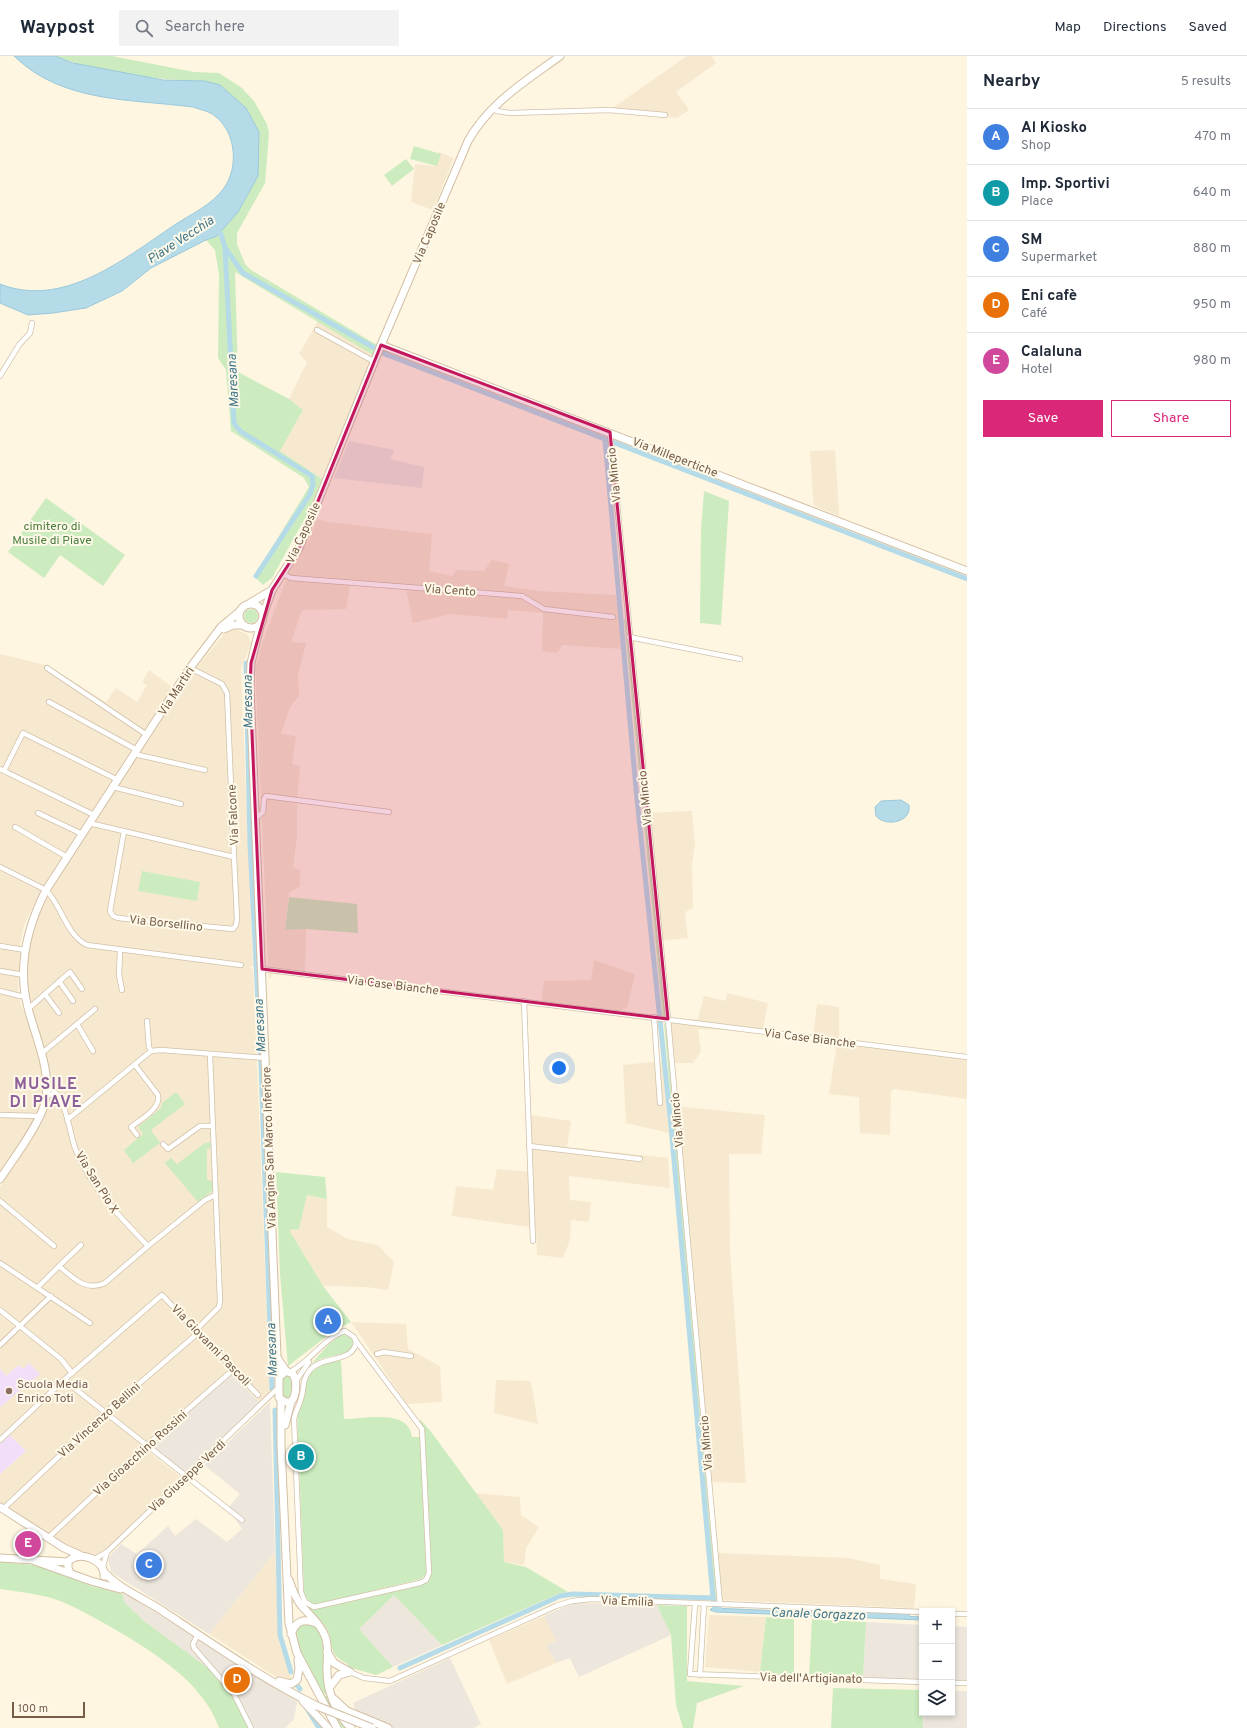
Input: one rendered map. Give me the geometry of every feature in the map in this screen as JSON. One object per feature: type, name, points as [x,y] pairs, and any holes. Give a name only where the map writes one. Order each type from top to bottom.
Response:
[{"type":"street","name":"Via Caposile","points":[[262,618],[272,590],[299,548],[462,152],[475,129],[492,108],[558,57]]},
{"type":"street","points":[[492,108],[497,111],[510,113],[609,110],[665,115]]},
{"type":"street","points":[[0,376],[19,345],[30,333],[32,322]]},
{"type":"street","points":[[317,330],[378,353]]},
{"type":"street","name":"Via Millepertiche","points":[[378,353],[610,435],[967,571]]},
{"type":"street","name":"Via Mincio","points":[[610,435],[666,1019],[716,1604]]},
{"type":"street","name":"Via Cento","points":[[283,574],[291,578],[522,596],[544,609],[613,617]]},
{"type":"street","name":"Via Caposile","points":[[250,604],[272,590]]},
{"type":"street","points":[[220,630],[229,626],[245,626],[255,627],[262,618],[258,606],[250,604],[243,606],[239,612],[239,619],[245,626],[255,647]]},
{"type":"street","name":"Via Martiri","points":[[2,1172],[38,1119],[47,1091],[42,1054],[25,995],[25,950],[33,917],[46,890],[190,668],[220,630],[239,612]]},
{"type":"street","name":"Via Argine San Marco Inferiore","points":[[262,618],[250,673],[250,687],[286,1570],[291,1634],[297,1653]]},
{"type":"street","points":[[629,637],[740,660]]},
{"type":"street","points":[[48,668],[147,734]]},
{"type":"street","name":"Via Falcone","points":[[89,823],[234,857],[227,693],[222,684],[190,668]]},
{"type":"street","points":[[49,702],[136,752],[205,770]]},
{"type":"street","points":[[94,815],[2,770],[23,733],[118,780]]},
{"type":"street","points":[[113,787],[181,804]]},
{"type":"street","name":"Via Argine San Marco Inferiore","points":[[256,819],[263,812],[264,799],[266,796],[389,812]]},
{"type":"street","points":[[38,813],[82,834]]},
{"type":"street","points":[[14,827],[67,857]]},
{"type":"street","name":"Via Borsellino","points":[[124,831],[110,911],[114,917],[233,929],[236,925],[237,919],[234,857]]},
{"type":"street","points":[[0,867],[46,890],[52,895],[74,935],[79,941],[91,947],[241,965]]},
{"type":"street","points":[[0,946],[25,950]]},
{"type":"street","points":[[120,951],[119,975],[122,990]]},
{"type":"street","name":"Via Case Bianche","points":[[262,969],[967,1057]]},
{"type":"street","points":[[0,971],[24,975]]},
{"type":"street","points":[[28,1008],[70,972],[82,989]]},
{"type":"street","points":[[59,981],[73,1001]]},
{"type":"street","points":[[0,990],[25,995]]},
{"type":"street","points":[[45,994],[59,1013]]},
{"type":"street","points":[[524,1001],[533,1241]]},
{"type":"street","points":[[42,1054],[95,1009]]},
{"type":"street","points":[[655,1018],[660,1103]]},
{"type":"street","points":[[148,1021],[149,1047],[151,1051]]},
{"type":"street","points":[[77,1024],[93,1051]]},
{"type":"street","points":[[67,1120],[151,1051],[161,1050],[264,1058]]},
{"type":"street","name":"Via Vincenzo Bellini","points":[[2,1508],[197,1331],[220,1305],[210,1055]]},
{"type":"street","points":[[135,1065],[158,1095],[159,1100],[156,1107],[131,1127],[137,1135]]},
{"type":"street","points":[[47,1091],[53,1089],[58,1096]]},
{"type":"street","points":[[47,1091],[58,1096]]},
{"type":"street","name":"Via San Pio X","points":[[58,1096],[80,1159],[107,1202],[148,1246]]},
{"type":"street","points":[[0,1114],[26,1116],[38,1119]]},
{"type":"street","points":[[26,1116],[38,1119]]},
{"type":"street","points":[[163,1144],[168,1149],[200,1126],[212,1126]]},
{"type":"street","points":[[529,1146],[640,1159]]},
{"type":"street","points":[[59,1266],[77,1281],[90,1286],[97,1286],[105,1283],[205,1200],[215,1195]]},
{"type":"street","points":[[0,1201],[54,1246]]},
{"type":"street","points":[[38,1287],[81,1245]]},
{"type":"street","points":[[0,1263],[90,1323]]},
{"type":"street","name":"Via Giovanni Pascoli","points":[[72,1373],[162,1295],[258,1395]]},
{"type":"street","points":[[0,1345],[51,1296]]},
{"type":"street","points":[[0,1310],[61,1359],[72,1373],[0,1440]]},
{"type":"street","name":"Via Argine San Marco Inferiore","points":[[279,1377],[300,1368],[340,1332],[348,1332],[356,1341],[377,1371],[422,1429],[428,1577],[420,1583],[314,1607],[305,1602],[301,1592],[294,1419],[301,1398],[303,1381],[310,1370],[320,1362],[345,1356],[353,1352],[356,1341]]},
{"type":"street","points":[[377,1354],[384,1352],[411,1356]]},
{"type":"street","name":"Via Argine San Marco Inferiore","points":[[277,1356],[288,1372],[296,1380]]},
{"type":"street","name":"Via Argine San Marco Inferiore","points":[[281,1438],[291,1402],[295,1396],[296,1380],[313,1357]]},
{"type":"street","name":"Via Gioacchino Rossini","points":[[48,1538],[147,1445],[234,1369]]},
{"type":"street","points":[[64,1380],[188,1476],[242,1520]]},
{"type":"street","name":"Via Giuseppe Verdi","points":[[93,1560],[107,1552],[188,1476],[279,1387]]},
{"type":"street","points":[[266,1401],[272,1398],[291,1402]]},
{"type":"street","points":[[2,1508],[64,1548],[93,1560],[104,1569],[114,1582],[300,1698],[372,1728]]},
{"type":"street","points":[[64,1548],[68,1553],[68,1568],[70,1573]]},
{"type":"street","points":[[95,1582],[102,1579],[107,1552]]},
{"type":"street","points":[[0,1558],[35,1561],[68,1561],[73,1557],[80,1555]]},
{"type":"street","points":[[35,1561],[95,1582],[130,1592]]},
{"type":"street","points":[[286,1570],[297,1600],[318,1624],[326,1639],[326,1672],[330,1691],[339,1714],[351,1728]]},
{"type":"street","name":"Via Emilia","points":[[350,1672],[364,1678],[390,1681],[572,1601],[591,1599],[919,1612]]},
{"type":"street","points":[[695,1604],[690,1674],[700,1675],[704,1604]]},
{"type":"street","points":[[955,1614],[967,1614]]},
{"type":"street","points":[[291,1634],[295,1626],[300,1621],[308,1619],[318,1624]]},
{"type":"street","points":[[198,1634],[193,1644],[194,1648],[234,1694],[251,1728]]},
{"type":"street","points":[[327,1651],[334,1663],[350,1672]]},
{"type":"street","points":[[262,1674],[286,1684],[294,1683],[297,1680],[300,1669],[297,1653]]},
{"type":"street","points":[[297,1653],[338,1728]]},
{"type":"street","points":[[330,1691],[339,1675],[350,1672]]},
{"type":"street","name":"Via dell'Artigianato","points":[[700,1675],[919,1682]]},
{"type":"street","points":[[955,1683],[967,1683]]},
{"type":"street","points":[[330,1691],[347,1711],[388,1728]]},
{"type":"street","points":[[300,1698],[327,1728]]},
{"type":"highlighted area","points":[[381,345],[610,432],[668,1019],[262,969],[250,687],[251,663],[272,590],[299,548]]},
{"type":"shaded area","points":[[687,56],[711,56],[716,63],[676,92],[689,110],[677,118],[607,112]]},
{"type":"shaded area","points":[[439,152],[454,158],[433,210],[411,202],[415,164],[434,166]]},
{"type":"shaded area","points":[[318,321],[373,355],[322,479],[280,451],[303,410],[289,399],[307,362],[299,354]]},
{"type":"shaded area","points":[[349,441],[395,450],[390,459],[424,467],[422,488],[334,478]]},
{"type":"shaded area","points":[[835,450],[839,516],[814,506],[810,451]]},
{"type":"shaded area","points":[[317,519],[328,522],[432,534],[429,571],[452,576],[456,570],[484,571],[492,560],[509,564],[504,586],[539,591],[616,595],[622,649],[562,645],[557,653],[542,651],[543,613],[508,610],[507,619],[450,614],[413,623],[405,585],[351,582],[346,609],[302,610],[291,642],[306,643],[298,675],[299,696],[290,707],[281,734],[296,736],[292,764],[300,766],[297,800],[297,836],[293,868],[300,869],[300,886],[289,893],[285,930],[306,929],[305,977],[273,974],[269,980],[256,666],[263,641],[287,577],[310,537]]},
{"type":"shaded area","points":[[233,628],[248,635],[251,644],[241,668],[253,966],[250,967],[253,969],[270,1393],[260,1403],[235,1375],[143,1447],[182,1478],[174,1482],[130,1528],[96,1557],[83,1554],[54,1539],[56,1537],[51,1534],[49,1536],[0,1503],[0,1474],[26,1451],[10,1435],[0,1444],[0,1407],[40,1374],[23,1369],[19,1365],[6,1376],[0,1368],[0,1187],[44,1117],[51,1093],[49,1068],[31,1008],[27,985],[28,950],[35,921],[51,888],[196,668],[226,632]]},
{"type":"shaded area","points":[[0,654],[49,666],[106,702],[116,688],[137,702],[147,685],[142,682],[149,670],[172,687],[43,886],[24,925],[20,945],[18,990],[20,1002],[40,1054],[43,1094],[39,1109],[31,1127],[0,1174]]},
{"type":"shaded area","points":[[692,811],[695,843],[692,865],[693,908],[685,912],[688,938],[659,941],[647,813]]},
{"type":"shaded area","points":[[594,960],[635,974],[627,1008],[616,1012],[541,1006],[544,981],[591,980]]},
{"type":"shaded area","points":[[727,993],[768,1003],[763,1031],[698,1029],[701,1051],[693,1063],[672,1063],[667,1020],[698,1019],[704,996],[726,1001]]},
{"type":"shaded area","points":[[817,1004],[839,1007],[839,1040],[967,1057],[967,1099],[895,1089],[891,1091],[890,1135],[860,1133],[859,1097],[829,1094],[836,1049],[824,1038],[813,1037]]},
{"type":"shaded area","points":[[662,1061],[669,1133],[626,1123],[623,1065]]},
{"type":"shaded area","points":[[675,1106],[765,1115],[761,1154],[729,1154],[730,1250],[746,1483],[710,1482]]},
{"type":"shaded area","points":[[531,1115],[571,1121],[567,1147],[668,1158],[670,1188],[569,1176],[570,1200],[591,1202],[589,1222],[571,1220],[570,1240],[563,1258],[537,1255],[536,1228],[452,1216],[456,1186],[493,1190],[497,1169],[531,1172]]},
{"type":"shaded area","points":[[307,1195],[327,1199],[327,1227],[348,1239],[378,1245],[394,1262],[388,1290],[366,1287],[323,1286],[288,1230],[299,1229]]},
{"type":"shaded area","points":[[351,1322],[406,1324],[408,1349],[440,1366],[442,1402],[407,1404]]},
{"type":"shaded area","name":"Scuola Media Enrico Toti","points":[[29,1363],[40,1374],[0,1407],[0,1368],[6,1376],[19,1365],[23,1369]]},
{"type":"shaded area","points":[[231,1372],[260,1403],[186,1474],[147,1444]]},
{"type":"shaded area","points":[[496,1380],[531,1381],[538,1424],[494,1413]]},
{"type":"shaded area","points":[[270,1402],[275,1552],[209,1634],[111,1572],[108,1558],[121,1544],[137,1554],[168,1526],[175,1536],[196,1519],[227,1542],[242,1529],[228,1508],[240,1494],[204,1465]]},
{"type":"shaded area","points":[[10,1435],[26,1451],[0,1474],[0,1444]]},
{"type":"shaded area","points":[[475,1493],[520,1497],[521,1515],[539,1527],[526,1548],[524,1565],[504,1562],[503,1530]]},
{"type":"shaded area","points":[[275,1552],[279,1641],[295,1689],[209,1634]]},
{"type":"shaded area","points":[[716,1553],[848,1558],[880,1565],[880,1579],[916,1584],[914,1608],[720,1600]]},
{"type":"shaded area","points":[[123,1594],[141,1603],[297,1702],[294,1719],[285,1728],[252,1728],[212,1671],[144,1621],[124,1602]]},
{"type":"shaded area","points":[[394,1595],[442,1645],[393,1667],[359,1629]]},
{"type":"shaded area","points":[[573,1603],[657,1605],[671,1635],[579,1677],[570,1658],[556,1663],[546,1645],[557,1641],[544,1616]]},
{"type":"shaded area","points":[[709,1615],[766,1617],[760,1672],[705,1667]]},
{"type":"shaded area","points":[[544,1616],[558,1641],[546,1645],[556,1663],[507,1684],[489,1640]]},
{"type":"shaded area","points":[[866,1622],[919,1625],[919,1680],[863,1678]]},
{"type":"shaded area","points":[[955,1626],[967,1627],[967,1681],[955,1681]]},
{"type":"shaded area","points":[[450,1658],[481,1724],[474,1728],[385,1728],[358,1717],[353,1703]]},
{"type":"shaded area","points":[[955,1691],[967,1691],[967,1728],[923,1728],[924,1716],[955,1716]]},
{"type":"green space","points":[[55,56],[112,56],[194,72],[219,73],[242,88],[254,101],[267,124],[269,133],[265,183],[237,233],[237,244],[245,264],[251,270],[377,345],[373,355],[235,272],[238,372],[289,399],[303,410],[280,451],[322,479],[309,511],[272,578],[263,585],[255,575],[309,487],[304,478],[231,431],[226,370],[218,358],[219,275],[215,250],[206,240],[217,236],[238,212],[258,176],[259,132],[205,81],[148,77],[110,71]]},
{"type":"green space","points":[[414,146],[441,154],[437,166],[410,159]]},
{"type":"green space","points":[[406,159],[414,169],[392,186],[384,175]]},
{"type":"green space","points":[[704,491],[729,501],[721,625],[700,623],[701,530]]},
{"type":"green space","name":"cimitero di Musile di Piave","points":[[46,498],[125,555],[103,586],[60,555],[44,578],[8,552]]},
{"type":"green space","points":[[248,609],[254,609],[258,613],[258,619],[254,623],[248,623],[244,619],[244,613]]},
{"type":"green space","points":[[624,619],[627,619],[666,1019],[663,1019]]},
{"type":"green space","points":[[142,871],[200,882],[197,901],[138,891]]},
{"type":"green space","points":[[289,897],[357,904],[358,933],[306,929],[285,930]]},
{"type":"green space","points":[[664,1023],[666,1026],[717,1604],[715,1604]]},
{"type":"green space","points":[[176,1092],[185,1104],[151,1130],[160,1143],[133,1163],[124,1150],[143,1134],[138,1127],[161,1108],[162,1103]]},
{"type":"green space","points":[[210,1142],[211,1148],[207,1149],[207,1180],[212,1181],[213,1190],[198,1202],[165,1163],[171,1158],[177,1164],[205,1143]]},
{"type":"green space","points":[[276,1172],[325,1177],[327,1199],[307,1195],[299,1229],[289,1230],[323,1286],[351,1322],[335,1330],[288,1366],[280,1274]]},
{"type":"green space","points":[[342,1334],[352,1338],[354,1343],[352,1350],[312,1363],[329,1344]]},
{"type":"green space","points":[[341,1360],[344,1419],[384,1417],[394,1419],[403,1422],[409,1428],[412,1437],[421,1437],[420,1419],[432,1433],[503,1530],[504,1562],[526,1567],[568,1592],[558,1594],[442,1645],[394,1595],[359,1629],[393,1667],[376,1675],[348,1667],[348,1664],[336,1656],[333,1652],[330,1638],[325,1626],[318,1617],[303,1604],[308,1600],[304,1593],[299,1460],[304,1460],[304,1455],[299,1454],[297,1419],[300,1395],[309,1374],[320,1364]],"holes":[[[426,1574],[423,1581],[363,1593],[421,1579]]]},
{"type":"green space","points":[[289,1374],[292,1380],[292,1386],[289,1399],[284,1398],[282,1386],[285,1375]]},
{"type":"green space","points":[[0,1562],[35,1565],[63,1573],[91,1586],[123,1594],[124,1602],[144,1621],[212,1671],[242,1704],[252,1728],[219,1728],[212,1711],[201,1696],[173,1668],[141,1645],[97,1619],[60,1601],[0,1589]]},
{"type":"green space","points":[[657,1605],[687,1606],[687,1681],[744,1686],[697,1703],[693,1728],[683,1728],[676,1705],[671,1635]]},
{"type":"green space","points":[[766,1617],[794,1619],[794,1675],[760,1672]]},
{"type":"green space","points":[[812,1619],[866,1622],[863,1678],[809,1678]]},
{"type":"green space","points":[[303,1623],[316,1626],[324,1640],[323,1671],[327,1694],[323,1695],[298,1650],[295,1633]]},
{"type":"green space","points":[[833,1688],[919,1690],[919,1716],[923,1716],[923,1728],[831,1728]]},
{"type":"green space","points":[[328,1695],[332,1707],[347,1728],[342,1728],[324,1697]]},
{"type":"water","name":"Piave Vecchia","points":[[14,56],[55,56],[73,63],[163,80],[205,81],[220,85],[246,108],[259,132],[258,176],[238,212],[217,236],[151,268],[122,291],[86,308],[28,315],[0,303],[0,284],[24,290],[47,290],[70,285],[92,277],[113,265],[201,209],[214,199],[229,180],[233,160],[231,140],[227,131],[222,123],[210,113],[193,107],[122,100],[75,91],[54,83],[33,71]]},
{"type":"water","points":[[901,800],[909,805],[909,811],[902,819],[891,822],[880,819],[876,816],[875,807],[881,801]]},
{"type":"water","points":[[712,1608],[919,1617],[919,1620],[716,1612],[710,1610]]},
{"type":"waterway","name":"Piave Vecchia","points":[[217,229],[221,234],[225,248],[243,273],[385,354],[967,579]]},
{"type":"waterway","name":"Maresana","points":[[225,248],[234,423],[240,431],[312,476],[313,484],[310,494],[256,576]]},
{"type":"waterway","points":[[605,440],[636,789],[671,1126],[713,1598],[715,1609],[720,1609]]},
{"type":"waterway","name":"Maresana","points":[[246,663],[250,844],[261,1063],[272,1389]]},
{"type":"waterway","name":"Maresana","points":[[275,1410],[280,1635],[291,1672]]},
{"type":"waterway","points":[[400,1668],[560,1596],[573,1594],[713,1598]]},
{"type":"waterway","name":"Canale Gorgazzo","points":[[776,1611],[908,1616]]},
{"type":"waterway","name":"Maresana","points":[[297,1685],[300,1689]]},
{"type":"waterway","name":"Maresana","points":[[306,1707],[319,1728]]},
{"type":"place","name":"Al Kiosko","points":[[328,1321]]},
{"type":"place","name":"Scuola Media Enrico Toti","points":[[9,1391]]},
{"type":"place","name":"Imp. Sportivi","points":[[301,1457]]},
{"type":"place","name":"Calaluna","points":[[28,1544]]},
{"type":"place","name":"SM","points":[[149,1565]]},
{"type":"place","name":"Eni cafè","points":[[237,1680]]},
{"type":"district","name":"MUSILE DI PIAVE","points":[[46,1092]]}]
